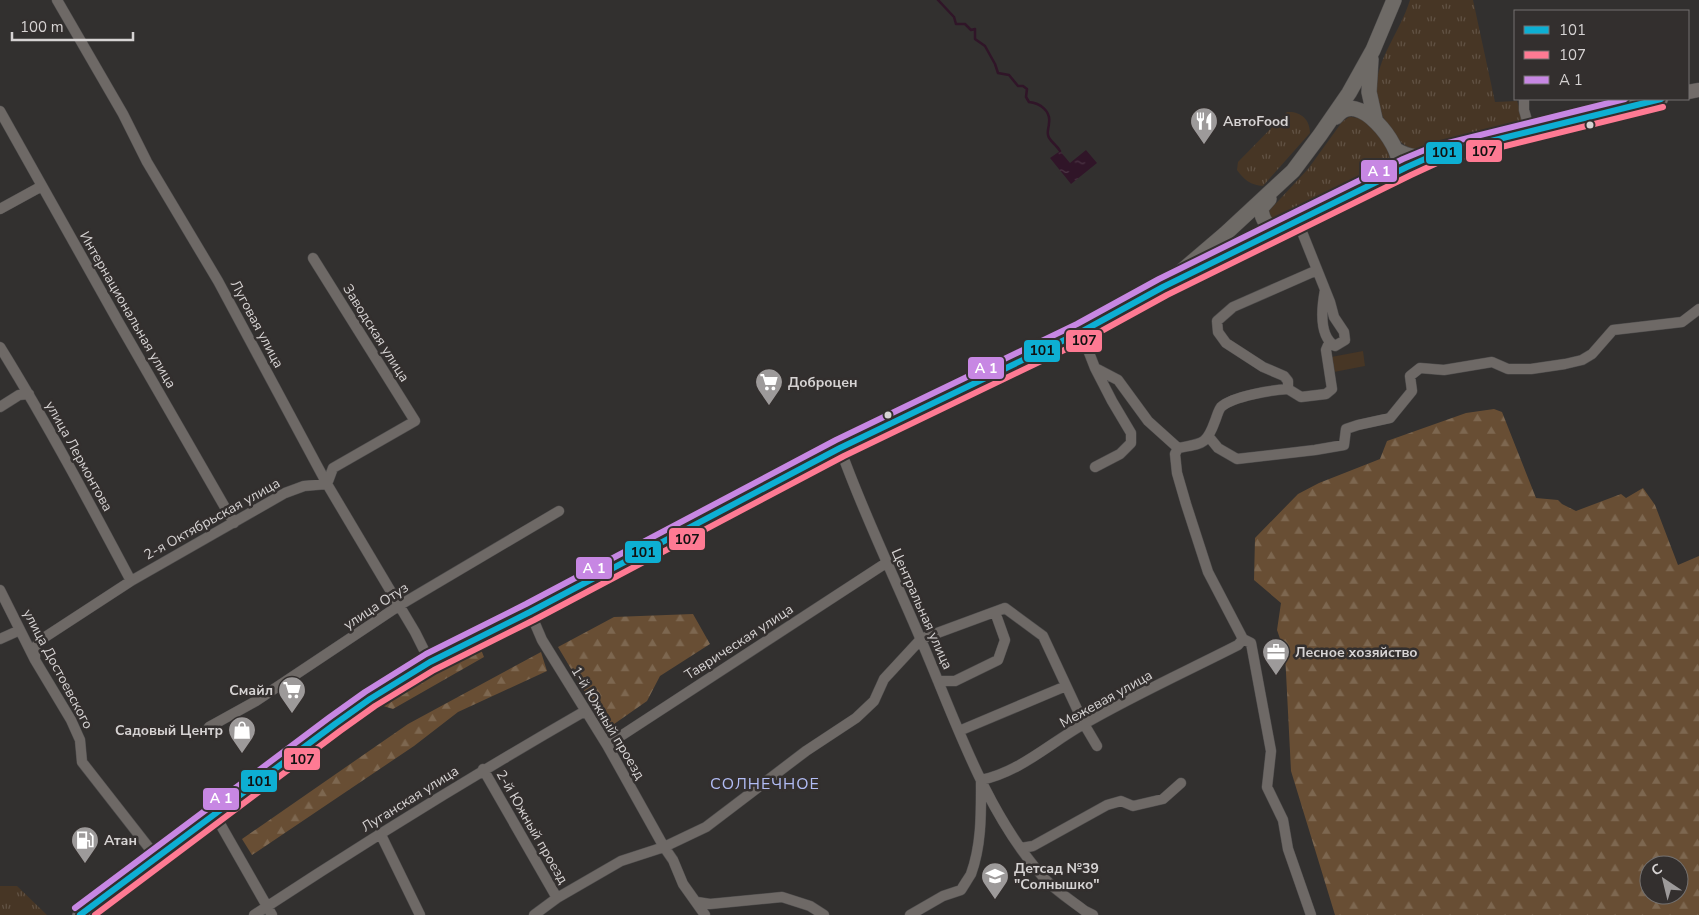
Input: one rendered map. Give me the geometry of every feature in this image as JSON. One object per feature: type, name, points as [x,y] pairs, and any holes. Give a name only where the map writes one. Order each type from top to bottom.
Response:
[{"type":"main road","points":[[1163,288],[1293,171],[1349,93],[1373,50],[1394,0]]},
{"type":"main road","points":[[1373,50],[1368,83],[1374,119]]},
{"type":"main road","points":[[1396,150],[1417,158],[1434,155],[1657,100]]},
{"type":"main road","points":[[1320,135],[1340,111],[1349,108],[1358,109],[1374,119],[1399,156],[1398,163],[1393,170],[1379,181]]},
{"type":"main road","points":[[80,915],[370,699],[430,662],[530,612],[840,448],[1081,332],[1163,288],[1434,155]]},
{"type":"main road","points":[[1268,195],[1269,198],[1261,208],[1262,216],[1265,223],[1278,231]]},
{"type":"street","name":"Луговая улица","points":[[57,0],[123,114],[147,162],[218,281],[327,484],[400,605],[430,662]]},
{"type":"street","points":[[1524,100],[1524,110],[1530,131]]},
{"type":"street","name":"Интернациональная улица","points":[[0,111],[234,523]]},
{"type":"street","points":[[0,209],[42,186]]},
{"type":"street","points":[[1298,222],[1325,290],[1334,317],[1344,332],[1345,340],[1335,346],[1329,343],[1323,328],[1325,290]]},
{"type":"street","name":"Заводская улица","points":[[314,258],[415,421],[333,468],[327,484]]},
{"type":"street","points":[[1288,389],[1288,381],[1284,376],[1263,367],[1226,343],[1218,332],[1217,321],[1233,307],[1315,271],[1316,267]]},
{"type":"street","points":[[1209,437],[1218,448],[1237,459],[1344,445],[1346,429],[1390,418],[1412,391],[1410,376],[1420,368],[1444,370],[1492,362],[1508,369],[1531,369],[1565,364],[1582,360],[1592,354],[1613,330],[1682,322],[1699,309]]},
{"type":"street","points":[[1081,332],[1095,368],[1131,433],[1131,443],[1120,454],[1096,467]]},
{"type":"street","points":[[1178,448],[1203,443],[1209,437],[1219,409],[1226,404],[1266,391],[1288,389],[1301,397],[1326,394],[1332,389],[1326,350],[1329,343]]},
{"type":"street","name":"улица Лермонтова","points":[[0,347],[81,486],[131,581]]},
{"type":"street","points":[[1095,368],[1118,380],[1148,421],[1178,448]]},
{"type":"street","points":[[0,407],[19,395],[29,394]]},
{"type":"street","name":"Центральная улица","points":[[840,448],[886,563],[921,639],[981,780],[1021,848],[1045,879],[1085,911],[1093,915]]},
{"type":"street","points":[[1178,448],[1175,454],[1178,473],[1208,572],[1243,639],[1251,642],[1271,752],[1267,787],[1283,820],[1288,849],[1311,915]]},
{"type":"street","name":"2-я Октябрьская улица","points":[[35,660],[35,649],[39,641],[131,581],[291,491],[304,486],[327,484]]},
{"type":"street","name":"улица Отуз","points":[[209,727],[256,702],[400,605],[559,511]]},
{"type":"street","name":"Таврическая улица","points":[[607,745],[886,563]]},
{"type":"street","name":"улица Достоевского","points":[[0,590],[35,660],[71,720],[80,740],[82,762],[157,858]]},
{"type":"street","points":[[534,915],[557,898],[621,861],[664,847],[706,827],[806,751],[856,718],[874,701],[884,679],[921,639],[1005,608],[1043,636],[1084,724],[1097,746]]},
{"type":"street","name":"1-й Южный проезд","points":[[530,612],[542,640],[607,745],[664,847],[674,860],[682,884],[705,915]]},
{"type":"street","points":[[938,681],[954,681],[998,660],[1005,640],[995,612]]},
{"type":"street","points":[[0,639],[20,630]]},
{"type":"street","name":"Межевая улица","points":[[981,780],[996,777],[1043,752],[1084,724],[1238,645],[1243,639]]},
{"type":"street","points":[[959,731],[1066,686]]},
{"type":"street","name":"Луганская улица","points":[[254,915],[269,911],[380,833],[585,711]]},
{"type":"street","name":"2-й Южный проезд","points":[[483,770],[557,898]]},
{"type":"street","name":"Центральная улица","points":[[910,915],[943,896],[960,890],[970,874],[977,848],[981,816],[981,780]]},
{"type":"street","points":[[1021,848],[1033,846],[1107,805],[1121,801],[1133,806],[1163,800],[1181,783]]},
{"type":"street","points":[[214,815],[269,911]]},
{"type":"street","points":[[380,833],[420,915]]},
{"type":"street","points":[[696,902],[710,904],[782,897],[810,906],[824,915]]},
{"type":"green space","points":[[1410,0],[1473,0],[1495,102],[1517,101],[1523,118],[1521,126],[1420,151],[1402,143],[1388,126],[1379,108],[1376,92],[1382,62]]},
{"type":"green space","points":[[1287,112],[1296,113],[1303,117],[1310,128],[1310,133],[1263,186],[1251,183],[1237,170],[1238,162]]},
{"type":"green space","points":[[1349,117],[1363,120],[1374,128],[1387,148],[1390,158],[1389,162],[1383,168],[1274,223],[1268,212],[1308,169],[1342,122]]},
{"type":"green space","points":[[1363,351],[1365,366],[1334,372],[1331,357]]},
{"type":"green space","points":[[1494,409],[1502,412],[1536,498],[1558,500],[1576,511],[1621,494],[1626,498],[1643,488],[1655,505],[1678,565],[1699,556],[1699,915],[1335,915],[1291,771],[1285,653],[1277,630],[1281,603],[1254,580],[1255,538],[1298,494],[1319,483],[1380,459],[1387,441],[1466,413]]},
{"type":"green space","points":[[693,614],[710,644],[660,676],[647,701],[607,729],[558,647],[614,617]]},
{"type":"green space","points":[[480,647],[484,657],[393,709],[380,705],[416,680]]},
{"type":"green space","points":[[541,652],[547,671],[458,712],[414,746],[252,855],[242,839],[408,724]]},
{"type":"green space","points":[[0,886],[17,886],[47,915],[0,915]]},
{"type":"water","points":[[1086,150],[1097,163],[1071,184],[1050,158],[1060,151],[1070,163]]},
{"type":"waterway","points":[[938,0],[954,17],[956,24],[965,24],[971,30],[975,29],[975,39],[985,46],[998,73],[1009,75],[1018,86],[1023,86],[1027,89],[1026,97],[1029,102],[1044,108],[1049,119],[1049,137],[1060,151]]},
{"type":"transit line","points":[[75,908],[330,717],[365,692],[426,654],[526,604],[836,440],[1077,324],[1159,279],[1403,159],[1432,147],[1621,100]]},
{"type":"transit line","name":"101","points":[[80,915],[335,724],[370,699],[430,662],[530,612],[840,448],[1081,332],[1163,287],[1434,155],[1657,100]]},
{"type":"transit line","name":"107","points":[[95,915],[375,706],[434,670],[534,620],[844,456],[1085,340],[1167,295],[1437,163],[1663,107]]},
{"type":"place","name":"АвтоFood","points":[[1204,145]]},
{"type":"place","name":"Доброцен","points":[[769,406]]},
{"type":"place","name":"Лесное хозяйство","points":[[1276,676]]},
{"type":"place","name":"Смайл","points":[[292,714]]},
{"type":"place","name":"Садовый Центр","points":[[242,754]]},
{"type":"place","name":"Атан","points":[[85,864]]},
{"type":"place","name":"Детсад №39 \"Солнышко\"","points":[[995,900]]},
{"type":"district","name":"СОЛНЕЧНОЕ","points":[[765,784]]}]
